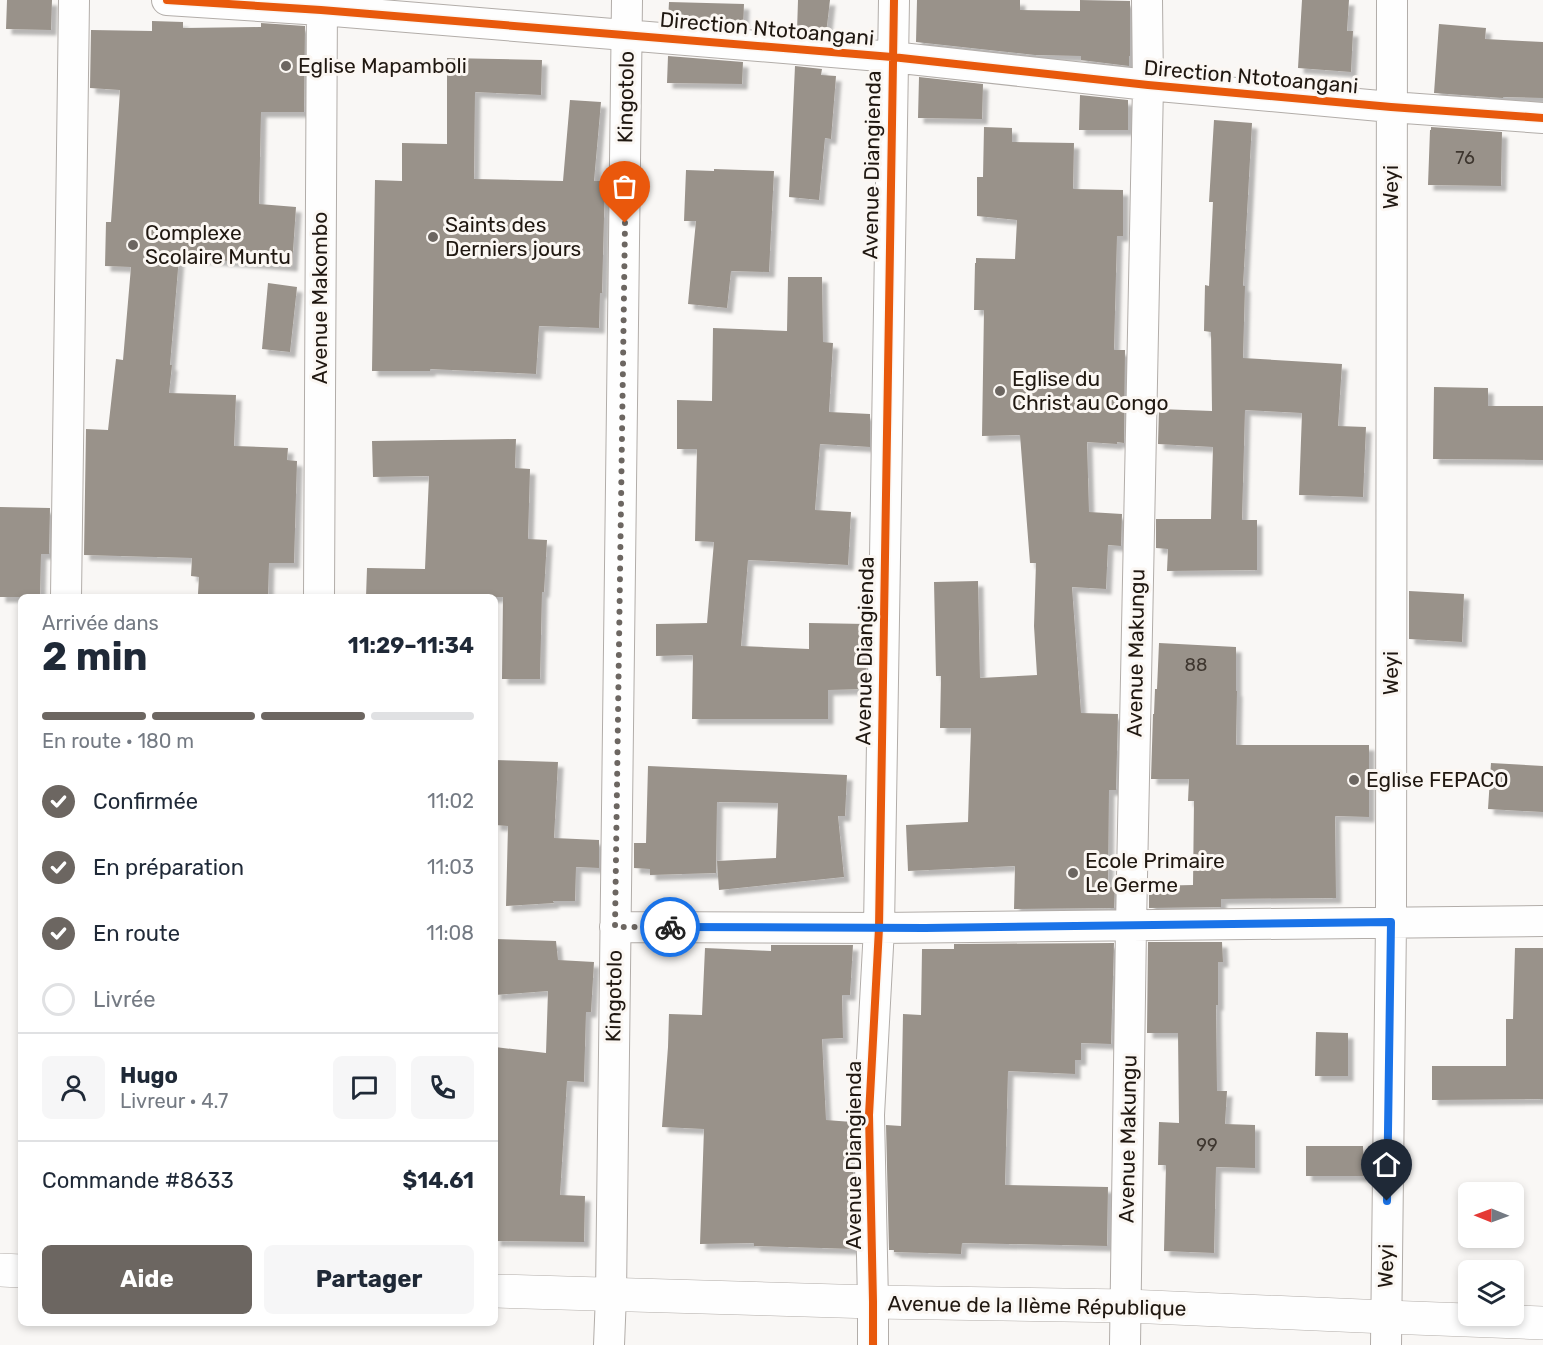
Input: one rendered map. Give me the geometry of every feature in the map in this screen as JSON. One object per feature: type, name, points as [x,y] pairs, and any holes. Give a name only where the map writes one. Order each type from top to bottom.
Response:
[{"type":"street","points":[[66,594],[74,0]]},
{"type":"street","name":"Direction Ntotoangani","points":[[167,0],[321,5],[627,35],[892,57],[1148,85],[1543,118]]},
{"type":"street","name":"Kingotolo","points":[[609,1345],[627,0]]},
{"type":"street","name":"Avenue Diangienda","points":[[873,1345],[869,1115],[879,928],[894,0]]},
{"type":"street","name":"Avenue Makungu","points":[[1125,1345],[1148,85],[1147,0]]},
{"type":"street","name":"Weyi","points":[[1386,1331],[1391,922],[1392,0]]},
{"type":"street","name":"Avenue Makombo","points":[[319,594],[321,5]]},
{"type":"street","points":[[615,927],[879,928],[1543,921]]},
{"type":"street","points":[[0,1270],[18,1271]]},
{"type":"street","name":"Avenue de la IIème République","points":[[498,1291],[873,1302],[1126,1305],[1386,1331],[1543,1323]]},
{"type":"building","points":[[7,0],[52,0],[51,30],[6,29]]},
{"type":"building","points":[[798,0],[830,0],[826,34],[797,32]]},
{"type":"building","points":[[917,0],[1020,0],[1020,10],[1080,11],[1080,0],[1130,1],[1129,66],[1081,60],[1081,56],[1035,55],[916,42]]},
{"type":"building","points":[[1302,0],[1349,0],[1347,31],[1353,31],[1351,72],[1298,68]]},
{"type":"building","points":[[669,2],[744,4],[743,27],[668,21]]},
{"type":"building","points":[[152,21],[183,22],[183,28],[261,27],[261,23],[305,26],[304,112],[261,112],[259,204],[296,207],[292,266],[179,257],[170,365],[172,365],[169,393],[236,395],[234,446],[288,448],[287,460],[297,461],[294,563],[269,563],[268,594],[198,594],[199,577],[191,576],[192,558],[84,555],[86,429],[108,430],[116,359],[123,360],[131,267],[105,266],[106,222],[111,222],[120,90],[90,88],[91,30],[152,31]]},
{"type":"building","points":[[1439,24],[1486,28],[1485,39],[1543,42],[1543,98],[1503,98],[1434,93]]},
{"type":"building","points":[[668,56],[743,62],[742,84],[667,83]]},
{"type":"building","points":[[447,58],[542,60],[541,95],[475,92],[474,179],[563,181],[570,100],[601,102],[594,181],[605,181],[599,328],[539,326],[536,374],[430,369],[430,371],[372,371],[375,180],[402,181],[402,143],[447,144]]},
{"type":"building","points":[[795,66],[822,69],[821,75],[836,76],[831,139],[825,138],[819,200],[789,197]]},
{"type":"building","points":[[919,77],[983,84],[982,119],[918,118]]},
{"type":"building","points":[[1080,95],[1128,100],[1128,130],[1079,130]]},
{"type":"building","points":[[1214,120],[1252,123],[1243,286],[1245,286],[1243,358],[1342,364],[1338,426],[1366,427],[1363,497],[1299,495],[1302,413],[1245,410],[1242,520],[1257,520],[1257,570],[1167,571],[1168,549],[1156,548],[1156,519],[1211,519],[1213,447],[1158,444],[1159,409],[1212,411],[1211,332],[1204,331],[1205,285],[1209,286],[1213,202],[1209,202]]},
{"type":"building","points":[[984,127],[1012,128],[1012,142],[1074,143],[1073,189],[1123,190],[1123,236],[1117,236],[1114,350],[1125,350],[1124,443],[1087,442],[1089,512],[1122,514],[1121,546],[1108,545],[1106,589],[1072,587],[1081,713],[1118,714],[1116,790],[1109,790],[1108,887],[1115,887],[1114,908],[1014,909],[1015,866],[908,871],[906,825],[968,822],[971,728],[940,728],[941,676],[936,676],[934,582],[978,581],[980,678],[1037,675],[1034,626],[1036,563],[1030,563],[1020,435],[982,436],[984,310],[974,310],[975,263],[976,258],[1015,259],[1017,220],[977,216],[977,177],[983,177]]},
{"type":"building","points":[[1431,127],[1502,132],[1501,186],[1428,185]]},
{"type":"building","points":[[714,169],[774,171],[769,272],[731,271],[727,308],[688,304],[696,221],[684,221],[686,170],[714,171]]},
{"type":"building","points":[[788,277],[822,277],[823,342],[833,343],[829,412],[870,414],[870,447],[820,444],[815,510],[851,512],[848,565],[748,560],[741,646],[809,649],[809,623],[867,624],[866,689],[828,690],[828,719],[692,719],[693,655],[656,656],[656,624],[707,623],[714,542],[695,541],[697,449],[677,449],[677,400],[712,401],[713,328],[787,331]]},
{"type":"building","points":[[268,283],[297,287],[290,352],[262,349]]},
{"type":"building","points":[[1434,387],[1488,388],[1488,406],[1543,406],[1543,460],[1433,459]]},
{"type":"building","points":[[516,439],[515,468],[530,469],[528,539],[547,540],[544,592],[542,592],[540,679],[502,679],[503,597],[498,597],[498,594],[366,594],[367,568],[425,569],[429,476],[373,477],[372,441]]},
{"type":"building","points":[[0,507],[50,508],[49,554],[41,554],[40,594],[0,597]]},
{"type":"building","points":[[1409,591],[1464,594],[1462,642],[1409,639]]},
{"type":"building","points":[[1159,643],[1236,647],[1236,745],[1369,745],[1369,817],[1335,816],[1336,898],[1221,899],[1221,907],[1149,908],[1149,886],[1193,885],[1194,801],[1188,801],[1189,779],[1151,779],[1153,714],[1155,689],[1157,689]]},
{"type":"building","points":[[498,760],[558,762],[554,838],[599,840],[599,868],[576,867],[575,901],[506,906],[508,826],[498,825]]},
{"type":"building","points":[[1491,763],[1543,766],[1543,812],[1488,809]]},
{"type":"building","points":[[648,766],[847,775],[845,816],[838,816],[844,877],[719,890],[717,861],[776,858],[778,803],[717,802],[716,873],[650,875],[650,869],[634,868],[634,843],[646,843]]},
{"type":"building","points":[[498,939],[556,941],[558,960],[594,962],[591,1012],[586,1012],[584,1082],[567,1081],[560,1195],[585,1196],[584,1242],[498,1241],[498,1047],[546,1053],[548,991],[498,995]]},
{"type":"building","points":[[1148,942],[1222,942],[1223,962],[1218,962],[1218,1005],[1216,1005],[1217,1091],[1227,1091],[1225,1124],[1255,1125],[1255,1168],[1216,1167],[1214,1253],[1164,1251],[1166,1165],[1158,1165],[1159,1122],[1179,1123],[1178,1033],[1147,1033]]},
{"type":"building","points":[[1114,943],[1111,1044],[1081,1043],[1081,1060],[1075,1060],[1075,1074],[1008,1071],[1005,1185],[1108,1187],[1107,1246],[962,1243],[961,1254],[889,1250],[886,1125],[901,1126],[903,1014],[921,1015],[922,949],[954,949],[954,944]]},
{"type":"building","points":[[771,945],[853,945],[850,995],[842,995],[843,1038],[822,1039],[826,1120],[852,1122],[855,1249],[754,1246],[754,1243],[700,1244],[704,1129],[662,1127],[669,1014],[702,1015],[705,948],[771,951]]},
{"type":"building","points":[[1515,948],[1543,948],[1543,1099],[1432,1100],[1432,1066],[1506,1066],[1506,1019],[1513,1019]]},
{"type":"building","points":[[1316,1032],[1348,1033],[1348,1076],[1315,1076]]},
{"type":"building","points":[[1306,1146],[1363,1146],[1364,1176],[1306,1176]]},
{"type":"cycle path","points":[[167,0],[321,10],[892,57],[1148,85],[1543,118]]},
{"type":"cycle path","points":[[873,1345],[869,1115],[879,928],[894,0]]},
{"type":"way so far","points":[[625,223],[615,927],[670,927]]},
{"type":"place","name":"Eglise Mapamboli","points":[[286,66]]},
{"type":"place","name":"Saints des Derniers jours","points":[[433,237]]},
{"type":"place","name":"Complexe Scolaire Muntu","points":[[133,245]]},
{"type":"place","name":"Eglise du Christ au Congo","points":[[1000,391]]},
{"type":"place","name":"Eglise FEPACO","points":[[1354,780]]},
{"type":"place","name":"Ecole Primaire Le Germe","points":[[1073,873]]},
{"type":"route","points":[[670,927],[925,928],[1391,922],[1387,1201]]}]
